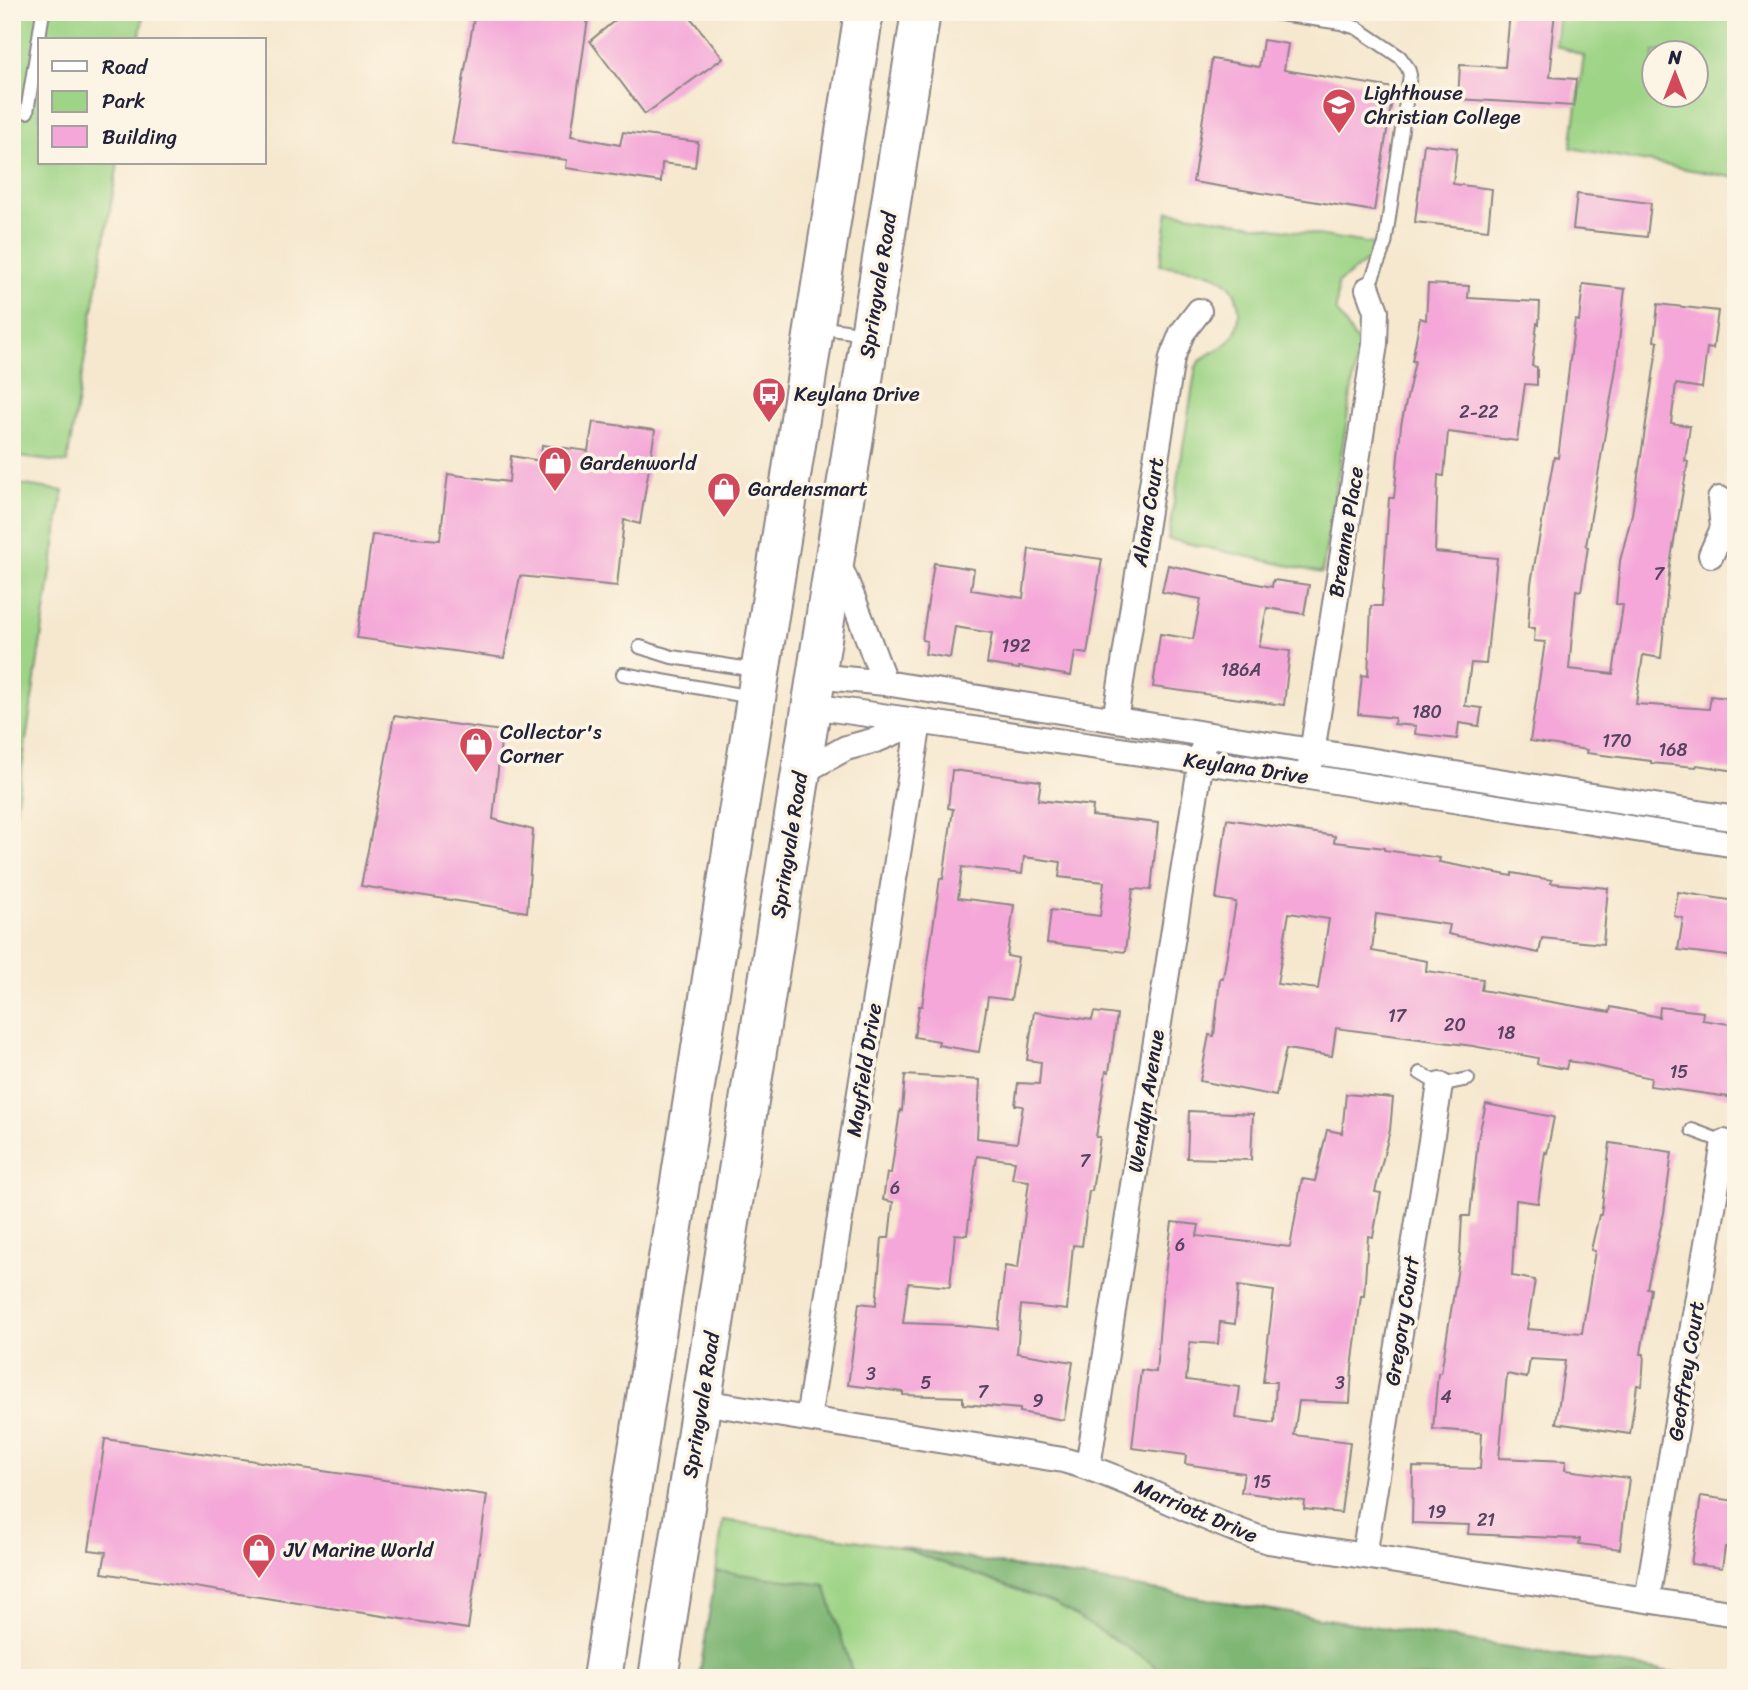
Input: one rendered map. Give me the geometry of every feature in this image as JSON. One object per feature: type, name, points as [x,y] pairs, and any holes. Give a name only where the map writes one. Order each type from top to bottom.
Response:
[{"type":"highway","points":[[602,1678],[864,12]]},
{"type":"highway","name":"Springvale Road","points":[[658,1678],[921,12]]},
{"type":"highway","name":"Keylana Drive","points":[[758,684],[813,691]]},
{"type":"street","name":"Breanne Place","points":[[1309,777],[1375,344],[1376,311],[1368,289]]},
{"type":"street","name":"Alana Court","points":[[1115,720],[1172,358],[1182,332],[1199,311]]},
{"type":"street","points":[[1712,555],[1729,529],[1720,499]]},
{"type":"street","points":[[834,556],[852,592],[858,615],[885,683]]},
{"type":"street","name":"Keylana Drive","points":[[813,691],[885,683],[1736,819]]},
{"type":"street","name":"Keylana Drive","points":[[813,691],[919,722],[1309,777],[1736,845]]},
{"type":"street","points":[[802,772],[846,748],[876,740],[919,722]]},
{"type":"street","name":"Mayfield Drive","points":[[808,1419],[919,722]]},
{"type":"street","name":"Wendyn Avenue","points":[[1088,1466],[1205,735]]},
{"type":"street","name":"Gregory Court","points":[[1364,1556],[1429,1079]]},
{"type":"street","name":"Geoffrey Court","points":[[1647,1600],[1730,1141]]},
{"type":"street","name":"Marriott Drive","points":[[702,1402],[1088,1466],[1268,1541],[1736,1614]]},
{"type":"lane","points":[[39,38],[43,12]]},
{"type":"lane","points":[[1266,12],[1341,23],[1357,28],[1392,51],[1408,68],[1410,75],[1385,244],[1368,289]]},
{"type":"lane","points":[[27,112],[38,43]]},
{"type":"lane","points":[[815,326],[870,334]]},
{"type":"lane","points":[[639,647],[758,684]]},
{"type":"lane","points":[[623,674],[758,684]]},
{"type":"lane","points":[[1429,1079],[1468,1079]]},
{"type":"lane","points":[[1692,1130],[1730,1141]]},
{"type":"green space","points":[[12,12],[144,12],[139,38],[38,38],[38,164],[118,164],[67,463],[12,456]]},
{"type":"green space","points":[[1559,12],[1736,12],[1736,178],[1571,148],[1584,56],[1555,45]]},
{"type":"green space","points":[[1168,211],[1386,246],[1338,283],[1336,310],[1359,345],[1322,573],[1168,539],[1196,367],[1203,358],[1230,340],[1237,329],[1239,309],[1236,296],[1221,278],[1198,270],[1160,265]]},
{"type":"green space","points":[[12,483],[63,491],[12,835]]},
{"type":"green space","points":[[723,1520],[1319,1618],[1709,1678],[702,1678]]},
{"type":"green space","points":[[899,1547],[1319,1618],[1709,1678],[1170,1678],[1147,1660],[1056,1604]]},
{"type":"green space","points":[[716,1571],[825,1585],[854,1678],[699,1678]]},
{"type":"building","points":[[475,12],[589,12],[571,136],[620,145],[623,132],[698,142],[695,167],[662,163],[661,182],[566,168],[567,160],[452,144]]},
{"type":"building","points":[[625,12],[686,12],[723,58],[645,114],[590,41]]},
{"type":"building","points":[[1510,12],[1555,12],[1550,77],[1576,79],[1574,106],[1458,99],[1460,65],[1505,67]]},
{"type":"building","points":[[1263,40],[1288,44],[1284,70],[1394,88],[1374,211],[1193,182],[1212,59],[1259,67]]},
{"type":"building","points":[[1424,144],[1457,148],[1453,184],[1492,189],[1488,230],[1415,222]]},
{"type":"building","points":[[1577,194],[1651,203],[1647,237],[1573,229]]},
{"type":"building","points":[[1428,284],[1469,286],[1468,298],[1540,302],[1532,366],[1537,367],[1537,385],[1525,384],[1517,441],[1448,432],[1444,476],[1438,475],[1435,552],[1497,558],[1486,664],[1471,663],[1465,706],[1482,708],[1479,726],[1459,723],[1457,739],[1415,734],[1416,726],[1394,724],[1395,718],[1358,714],[1362,675],[1368,676],[1371,606],[1382,606],[1389,498],[1394,498],[1401,425],[1415,361],[1412,361],[1420,318],[1426,320]]},
{"type":"building","points":[[1583,284],[1625,289],[1616,368],[1581,591],[1576,590],[1569,669],[1613,674],[1623,605],[1616,604],[1620,561],[1632,514],[1658,342],[1654,341],[1658,304],[1718,311],[1713,349],[1707,348],[1702,388],[1676,384],[1671,423],[1690,426],[1685,461],[1688,462],[1670,564],[1661,658],[1643,655],[1636,704],[1709,709],[1711,696],[1736,699],[1736,771],[1697,765],[1651,763],[1530,741],[1545,642],[1534,641],[1535,628],[1528,628],[1531,583],[1554,457],[1558,458],[1575,320],[1579,321]]},
{"type":"building","points":[[593,422],[655,430],[640,524],[624,520],[617,586],[520,576],[504,658],[357,638],[372,535],[440,540],[448,474],[509,482],[511,456],[541,461],[542,445],[588,451]]},
{"type":"building","points":[[1029,549],[1102,559],[1087,654],[1075,652],[1071,676],[987,664],[992,633],[955,627],[950,658],[925,654],[927,641],[922,640],[934,563],[974,569],[971,590],[1023,598]]},
{"type":"building","points":[[1168,565],[1272,587],[1273,580],[1309,585],[1304,614],[1267,608],[1259,647],[1290,651],[1284,705],[1153,687],[1160,634],[1193,639],[1201,599],[1162,592]]},
{"type":"building","points":[[394,716],[502,731],[493,819],[533,830],[527,912],[361,886]]},
{"type":"building","points":[[952,770],[1041,781],[1038,800],[1093,806],[1092,816],[1158,823],[1151,890],[1133,889],[1125,952],[1047,943],[1051,910],[1100,916],[1104,882],[1059,877],[1061,862],[1024,857],[1022,874],[962,867],[958,898],[1014,905],[1007,956],[1018,958],[1011,1000],[988,997],[979,1052],[938,1045],[939,1041],[914,1037],[919,1006],[922,1006],[940,878],[943,879],[953,809],[948,808]]},
{"type":"building","points":[[1227,819],[1335,836],[1334,842],[1440,858],[1439,862],[1512,876],[1512,873],[1552,880],[1551,883],[1608,888],[1603,944],[1542,938],[1539,953],[1448,934],[1450,925],[1376,914],[1372,951],[1427,961],[1426,971],[1483,979],[1481,990],[1610,1012],[1611,1007],[1659,1017],[1660,1007],[1703,1012],[1702,1020],[1736,1025],[1736,1098],[1650,1086],[1651,1078],[1592,1065],[1568,1061],[1566,1069],[1537,1064],[1538,1058],[1473,1046],[1336,1028],[1332,1056],[1286,1049],[1276,1096],[1200,1081],[1209,1035],[1214,1036],[1220,978],[1223,978],[1236,902],[1216,899]],"holes":[[[1289,913],[1329,919],[1318,989],[1277,984]]]},
{"type":"building","points":[[1678,892],[1736,901],[1736,957],[1678,950],[1683,918],[1674,916]]},
{"type":"building","points":[[1034,1012],[1092,1020],[1094,1012],[1117,1015],[1096,1137],[1100,1137],[1082,1246],[1073,1245],[1067,1310],[1021,1305],[1017,1353],[1073,1362],[1064,1420],[1020,1412],[1020,1409],[963,1404],[963,1397],[903,1395],[903,1392],[848,1385],[859,1303],[876,1305],[882,1238],[889,1238],[893,1202],[883,1200],[887,1173],[891,1174],[905,1075],[980,1080],[977,1138],[1017,1143],[1023,1106],[1015,1105],[1018,1083],[1039,1084],[1041,1062],[1027,1060]],"holes":[[[977,1156],[1015,1161],[1012,1179],[1029,1181],[1018,1268],[1005,1266],[998,1329],[903,1323],[908,1283],[950,1287],[955,1234],[967,1235]]]},
{"type":"building","points":[[1346,1094],[1393,1098],[1390,1130],[1375,1192],[1381,1193],[1373,1237],[1368,1236],[1364,1296],[1361,1296],[1350,1403],[1299,1401],[1294,1435],[1350,1442],[1341,1513],[1304,1509],[1305,1501],[1241,1492],[1244,1473],[1185,1464],[1186,1455],[1132,1448],[1141,1370],[1156,1372],[1172,1222],[1199,1225],[1197,1236],[1290,1247],[1302,1179],[1315,1181],[1327,1130],[1342,1133]],"holes":[[[1238,1286],[1274,1291],[1263,1382],[1276,1382],[1274,1423],[1236,1418],[1240,1387],[1186,1380],[1190,1342],[1218,1344],[1220,1322],[1235,1324]]]},
{"type":"building","points":[[1486,1104],[1554,1117],[1547,1153],[1545,1152],[1538,1203],[1516,1200],[1512,1276],[1535,1280],[1527,1329],[1582,1333],[1595,1251],[1591,1250],[1601,1215],[1610,1143],[1672,1152],[1664,1213],[1647,1288],[1651,1289],[1641,1354],[1644,1354],[1642,1386],[1637,1385],[1630,1434],[1556,1423],[1565,1361],[1530,1359],[1527,1378],[1507,1374],[1499,1458],[1566,1461],[1565,1470],[1629,1478],[1620,1549],[1579,1544],[1580,1539],[1468,1534],[1469,1525],[1412,1523],[1413,1467],[1480,1469],[1482,1433],[1433,1429],[1438,1373],[1441,1373],[1460,1255],[1462,1216],[1470,1216],[1478,1139]]},
{"type":"building","points":[[1189,1111],[1253,1114],[1251,1160],[1187,1158]]},
{"type":"building","name":"JV Marine World","points":[[105,1439],[487,1495],[468,1629],[102,1573],[106,1552],[89,1550]]},
{"type":"building","points":[[1701,1496],[1736,1501],[1733,1548],[1725,1547],[1722,1568],[1691,1564]]},
{"type":"place","name":"Lighthouse Christian College","points":[[1339,135]]},
{"type":"place","name":"Keylana Drive","points":[[769,424]]},
{"type":"place","name":"Gardenworld","points":[[555,493]]},
{"type":"place","name":"Gardensmart","points":[[724,519]]},
{"type":"place","name":"Collector's Corner","points":[[476,774]]},
{"type":"place","name":"JV Marine World","points":[[259,1580]]}]
